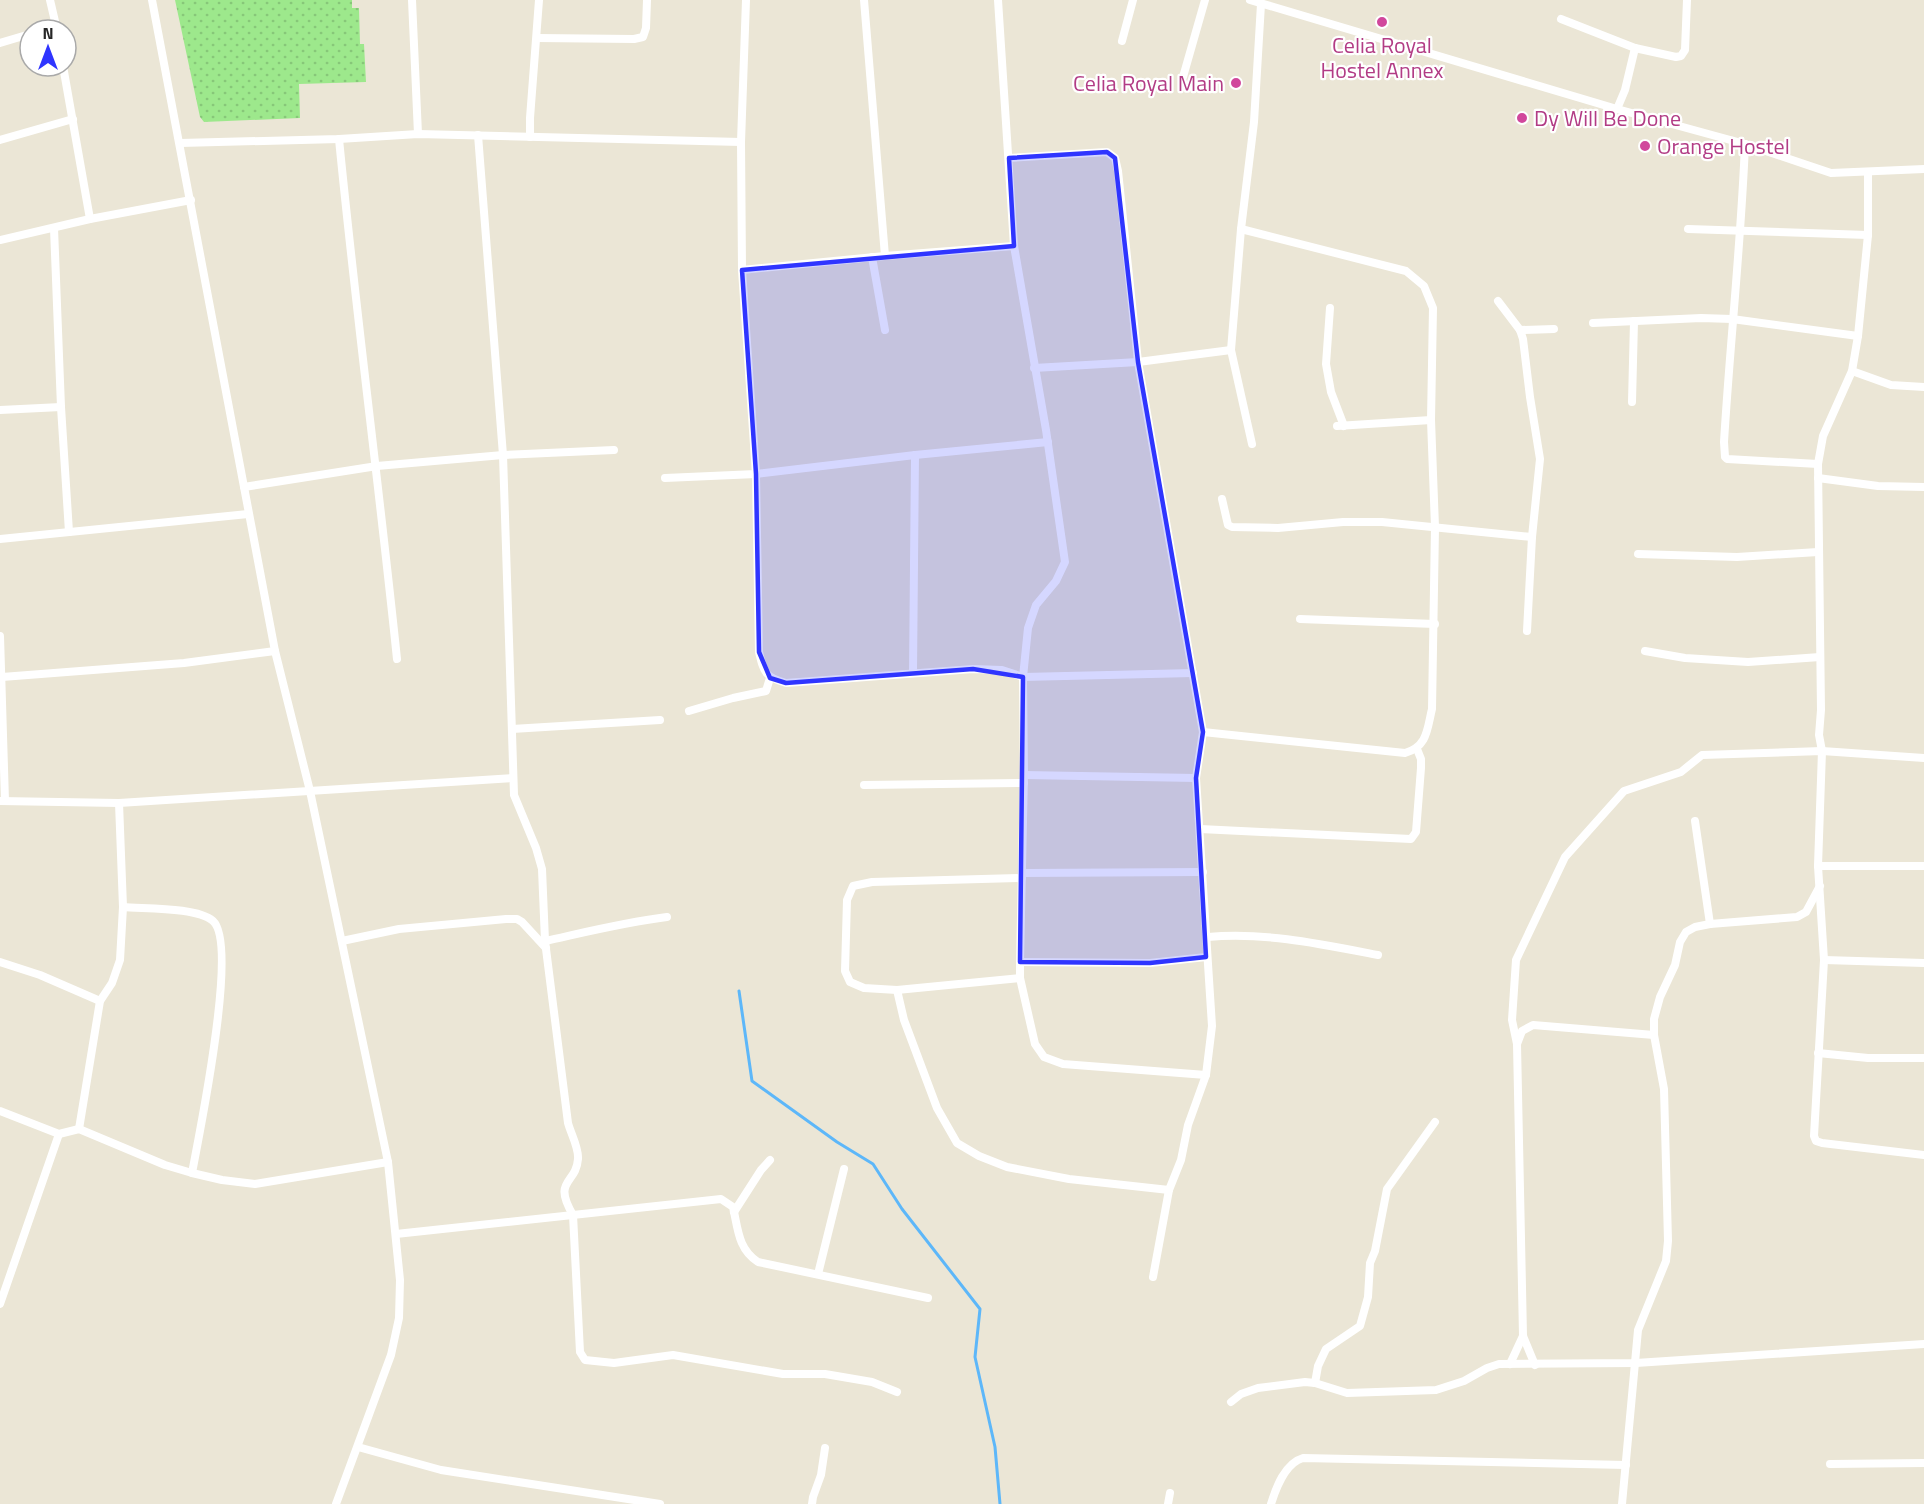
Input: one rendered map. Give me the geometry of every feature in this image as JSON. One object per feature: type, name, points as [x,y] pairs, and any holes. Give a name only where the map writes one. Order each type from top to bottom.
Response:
[{"type":"street","points":[[50,0],[54,18]]},
{"type":"street","points":[[152,0],[275,651],[310,791],[388,1162],[400,1280],[399,1318],[391,1355],[338,1504]]},
{"type":"street","points":[[412,0],[418,134]]},
{"type":"street","points":[[530,137],[539,0]]},
{"type":"street","points":[[537,38],[634,39],[643,37],[646,28],[647,0]]},
{"type":"street","points":[[746,0],[741,142],[742,270],[756,474],[759,652],[763,669],[770,678],[786,683],[912,673],[1002,670],[1023,676],[1193,673]]},
{"type":"street","points":[[864,0],[885,256]]},
{"type":"street","points":[[998,0],[1014,246],[1048,442],[1065,562],[1056,581],[1036,606],[1028,628],[1023,676],[1024,779],[1020,978],[1035,1044],[1044,1057],[1063,1064],[1206,1075]]},
{"type":"street","points":[[1122,41],[1133,0]]},
{"type":"street","points":[[1183,77],[1205,0]]},
{"type":"street","points":[[1250,0],[1617,109],[1745,144],[1831,173],[1924,169]]},
{"type":"street","points":[[1561,19],[1635,48],[1669,56],[1681,56],[1685,50],[1687,0]]},
{"type":"street","points":[[1252,444],[1231,350],[1241,229],[1254,122],[1261,4]]},
{"type":"street","points":[[0,43],[18,38]]},
{"type":"street","points":[[1617,109],[1625,90],[1635,48]]},
{"type":"street","points":[[65,78],[90,219]]},
{"type":"street","points":[[0,140],[72,119]]},
{"type":"street","points":[[180,143],[339,139],[418,134],[741,142]]},
{"type":"street","points":[[478,135],[503,455],[514,795],[536,848],[542,869],[546,945],[568,1123],[578,1151],[577,1166],[565,1185],[565,1197],[573,1215],[580,1352],[585,1360],[614,1363],[673,1355],[783,1374],[825,1374],[872,1382],[897,1392]]},
{"type":"street","points":[[339,139],[397,659]]},
{"type":"street","points":[[1745,144],[1742,230],[1732,319],[1725,457],[1727,459],[1818,464]]},
{"type":"street","points":[[1009,158],[1107,152],[1115,158],[1138,362],[1203,732],[1196,778],[1212,1026],[1206,1075],[1188,1125],[1181,1160],[1169,1190],[1153,1277]]},
{"type":"street","points":[[1868,173],[1868,235],[1858,336],[1852,371],[1823,436],[1818,464],[1821,710],[1819,735],[1822,751],[1818,866],[1821,884],[1824,960],[1814,1136],[1816,1141],[1924,1155]]},
{"type":"street","points":[[0,240],[90,219],[191,200]]},
{"type":"street","points":[[54,228],[61,407],[69,532]]},
{"type":"street","points":[[1203,732],[1405,753],[1417,749],[1425,738],[1432,709],[1435,624],[1435,527],[1431,420],[1433,308],[1424,286],[1406,271],[1241,229]]},
{"type":"street","points":[[1688,229],[1868,235]]},
{"type":"street","points":[[742,270],[1014,246]]},
{"type":"street","points":[[872,257],[885,330]]},
{"type":"street","points":[[1498,301],[1520,330],[1525,345],[1530,397],[1540,459],[1532,537],[1527,631]]},
{"type":"street","points":[[1330,308],[1326,364],[1341,426],[1431,420]]},
{"type":"street","points":[[1593,323],[1701,318],[1732,319],[1858,336]]},
{"type":"street","points":[[1632,402],[1634,321]]},
{"type":"street","points":[[1520,330],[1554,329]]},
{"type":"street","points":[[1035,368],[1138,362],[1231,350]]},
{"type":"street","points":[[1852,371],[1891,385],[1924,387]]},
{"type":"street","points":[[0,410],[61,407]]},
{"type":"street","points":[[664,478],[756,474],[1048,442]]},
{"type":"street","points":[[244,487],[377,466],[503,455],[614,450]]},
{"type":"street","points":[[912,673],[915,455]]},
{"type":"street","points":[[1818,478],[1878,486],[1924,487]]},
{"type":"street","points":[[1222,499],[1226,522],[1232,527],[1278,528],[1343,522],[1382,522],[1532,537]]},
{"type":"street","points":[[0,538],[248,514]]},
{"type":"street","points":[[1638,554],[1737,557],[1818,552]]},
{"type":"street","points":[[1300,619],[1435,624]]},
{"type":"street","points":[[0,636],[2,801],[119,802],[513,778]]},
{"type":"street","points":[[2,677],[184,663],[275,651]]},
{"type":"street","points":[[1645,651],[1685,658],[1748,662],[1820,657]]},
{"type":"street","points":[[689,711],[733,698],[766,692],[770,678]]},
{"type":"street","points":[[512,729],[660,720]]},
{"type":"street","points":[[1200,829],[1411,839],[1416,832],[1421,768],[1421,759],[1417,749]]},
{"type":"street","points":[[1535,1365],[1523,1336],[1517,1044],[1512,1020],[1516,960],[1565,858],[1624,791],[1681,772],[1702,755],[1822,751],[1924,758]]},
{"type":"street","points":[[864,785],[1024,779],[1196,778]]},
{"type":"street","points":[[79,1129],[100,1001],[112,983],[120,960],[123,907],[119,802]]},
{"type":"street","points":[[1695,821],[1710,924]]},
{"type":"street","points":[[1818,866],[1924,866]]},
{"type":"street","points":[[1020,978],[897,990],[864,988],[850,982],[845,972],[847,900],[853,886],[872,882],[1022,875],[1203,872]]},
{"type":"street","points":[[1622,1504],[1638,1330],[1666,1261],[1668,1241],[1664,1089],[1654,1035],[1654,1019],[1660,997],[1675,965],[1680,942],[1686,932],[1695,927],[1710,924],[1797,916],[1806,912],[1821,884]]},
{"type":"street","points":[[123,907],[192,912],[213,921],[220,933],[222,966],[214,1052],[192,1173]]},
{"type":"street","points":[[546,945],[626,922],[667,917]]},
{"type":"street","points":[[342,942],[399,929],[517,919],[546,945]]},
{"type":"street","points":[[1208,938],[1238,934],[1301,940],[1378,955]]},
{"type":"street","points":[[1020,962],[1150,963],[1206,957]]},
{"type":"street","points":[[1824,960],[1924,963]]},
{"type":"street","points":[[0,962],[40,975],[100,1001]]},
{"type":"street","points":[[897,990],[904,1020],[936,1108],[957,1143],[979,1156],[1007,1167],[1069,1179],[1169,1190]]},
{"type":"street","points":[[1517,1044],[1522,1031],[1533,1025],[1654,1035]]},
{"type":"street","points":[[1818,1053],[1868,1058],[1924,1058]]},
{"type":"street","points":[[0,1112],[59,1134],[79,1129],[165,1165],[222,1180],[255,1184],[388,1162]]},
{"type":"street","points":[[1315,1383],[1318,1366],[1326,1349],[1360,1326],[1368,1297],[1370,1263],[1375,1251],[1387,1189],[1436,1122]]},
{"type":"street","points":[[0,1304],[59,1134]]},
{"type":"street","points":[[734,1212],[770,1160]]},
{"type":"street","points":[[818,1274],[844,1169]]},
{"type":"street","points":[[396,1234],[722,1199],[729,1202],[734,1212],[742,1247],[747,1255],[758,1262],[928,1298]]},
{"type":"street","points":[[1510,1364],[1523,1336]]},
{"type":"street","points":[[1231,1402],[1241,1394],[1258,1388],[1305,1382],[1347,1394],[1436,1390],[1464,1381],[1486,1368],[1510,1364],[1636,1364],[1924,1344]]},
{"type":"street","points":[[358,1447],[441,1470],[618,1501],[660,1504]]},
{"type":"street","points":[[812,1504],[825,1448]]},
{"type":"street","points":[[1271,1504],[1290,1466],[1303,1458],[1626,1465]]},
{"type":"street","points":[[1830,1464],[1924,1464]]},
{"type":"street","points":[[1168,1504],[1170,1493]]},
{"type":"highlighted area","points":[[1107,152],[1115,158],[1138,362],[1203,732],[1196,778],[1206,957],[1150,963],[1020,962],[1023,677],[973,669],[786,683],[770,678],[759,652],[756,474],[742,270],[1014,246],[1009,158]]},
{"type":"green space","points":[[175,0],[352,0],[352,8],[359,8],[360,44],[364,44],[366,82],[299,84],[300,118],[204,122],[200,117]]},
{"type":"waterway","points":[[739,991],[752,1081],[837,1142],[873,1164],[902,1209],[980,1309],[975,1357],[995,1447],[1000,1504]]},
{"type":"place","name":"Celia Royal Hostel Annex","points":[[1382,22]]},
{"type":"place","name":"Celia Royal Main","points":[[1236,83]]},
{"type":"place","name":"Dy Will Be Done","points":[[1522,118]]},
{"type":"place","name":"Orange Hostel","points":[[1645,146]]}]
